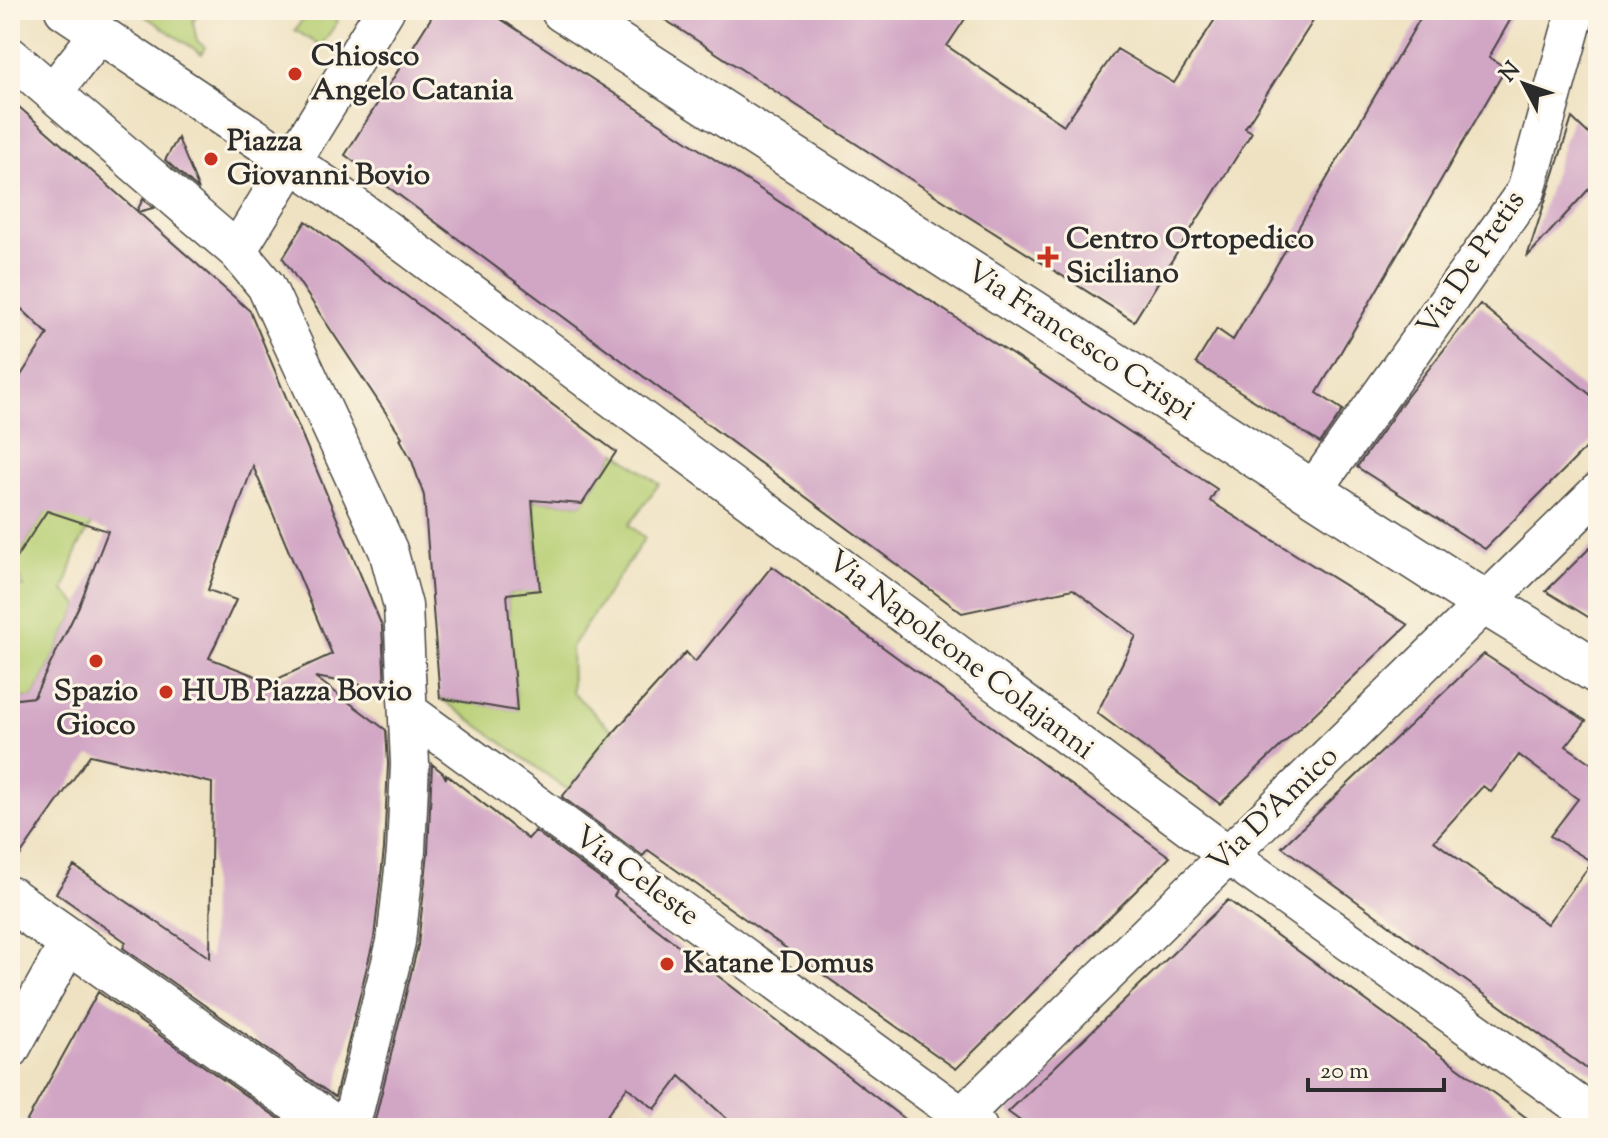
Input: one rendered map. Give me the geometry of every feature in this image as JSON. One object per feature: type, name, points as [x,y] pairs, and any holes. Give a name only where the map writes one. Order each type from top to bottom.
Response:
[{"type":"main road","name":"Via Francesco Crispi","points":[[563,10],[1312,492],[1598,672]]},
{"type":"main road","points":[[10,899],[335,1128]]},
{"type":"street","points":[[64,10],[291,162]]},
{"type":"street","points":[[237,251],[385,10]]},
{"type":"street","name":"Via De Pretis","points":[[1312,492],[1526,191],[1576,10]]},
{"type":"street","points":[[53,92],[99,34]]},
{"type":"street","points":[[10,56],[237,251],[266,286],[388,550],[403,606],[410,764],[406,851],[396,942],[350,1128]]},
{"type":"street","name":"Via Napoleone Colajanni","points":[[291,162],[1228,855],[1598,1119]]},
{"type":"street","name":"Via D'Amico","points":[[963,1124],[1228,855],[1598,492]]},
{"type":"street","name":"Via Celeste","points":[[409,712],[963,1124]]},
{"type":"street","points":[[10,1050],[70,941]]},
{"type":"green space","points":[[136,10],[200,10],[193,22],[197,41],[205,47],[202,54]]},
{"type":"green space","points":[[300,10],[324,10],[338,21],[321,46],[295,30],[303,19]]},
{"type":"green space","points":[[132,379],[91,525],[78,547],[64,590],[79,606],[34,697],[10,700],[10,582],[24,587],[14,561]]},
{"type":"green space","points":[[616,452],[659,484],[629,525],[645,538],[571,647],[572,692],[614,732],[568,790],[440,698],[517,710],[507,594],[540,589],[533,500],[582,504]]},
{"type":"building","points":[[436,10],[487,10],[1217,489],[1210,501],[1408,625],[1220,804],[1097,713],[1136,636],[1073,589],[962,613],[345,155]]},
{"type":"building","points":[[650,10],[971,10],[947,46],[1064,125],[1117,49],[1174,83],[1221,10],[1320,10],[1245,128],[1252,132],[1134,321]]},
{"type":"building","points":[[1425,10],[1516,10],[1489,57],[1506,68],[1317,393],[1343,410],[1320,443],[1196,363],[1217,329],[1233,340]]},
{"type":"building","points":[[10,99],[137,211],[143,199],[153,208],[138,212],[250,311],[382,626],[385,689],[315,677],[386,730],[388,764],[384,849],[374,938],[335,1097],[123,948],[126,942],[56,893],[74,866],[210,958],[212,783],[90,755],[10,870],[10,700],[34,697],[79,606],[108,531],[47,511],[10,567],[10,392],[48,334],[10,298]],"holes":[[[253,466],[332,654],[271,682],[209,658],[236,600],[208,590]]]},
{"type":"building","points":[[1572,118],[1598,143],[1598,179],[1527,257]]},
{"type":"building","points":[[178,138],[199,190],[165,160]]},
{"type":"building","points":[[306,221],[616,452],[582,504],[532,500],[540,590],[507,594],[517,711],[440,698],[424,496],[412,461],[400,439],[402,437],[283,258]]},
{"type":"building","points":[[1480,304],[1598,401],[1598,436],[1485,549],[1357,467],[1405,399]]},
{"type":"building","points":[[1598,540],[1598,623],[1546,591]]},
{"type":"building","points":[[772,566],[1170,857],[956,1069],[648,850],[643,856],[562,797],[614,732],[686,652],[695,662]]},
{"type":"building","points":[[1484,654],[1586,721],[1566,746],[1598,768],[1598,1077],[1282,847]],"holes":[[[1519,755],[1578,799],[1550,836],[1592,862],[1547,924],[1434,841],[1483,786],[1491,792]]]},
{"type":"building","points":[[432,764],[446,779],[446,774],[528,839],[535,831],[617,891],[614,896],[916,1128],[737,1128],[680,1076],[655,1109],[627,1087],[598,1128],[373,1128],[418,945],[428,852]]},
{"type":"building","points":[[1228,900],[1540,1128],[1030,1128],[1008,1112]]},
{"type":"building","points":[[98,992],[292,1128],[23,1128]]},
{"type":"place","name":"Chiosco Angelo Catania","points":[[295,74]]},
{"type":"place","name":"Piazza Giovanni Bovio","points":[[211,159]]},
{"type":"place","name":"Centro Ortopedico Siciliano","points":[[1048,257]]},
{"type":"place","name":"Spazio Gioco","points":[[96,661]]},
{"type":"place","name":"HUB Piazza Bovio","points":[[166,692]]},
{"type":"place","name":"Katane Domus","points":[[667,964]]}]
